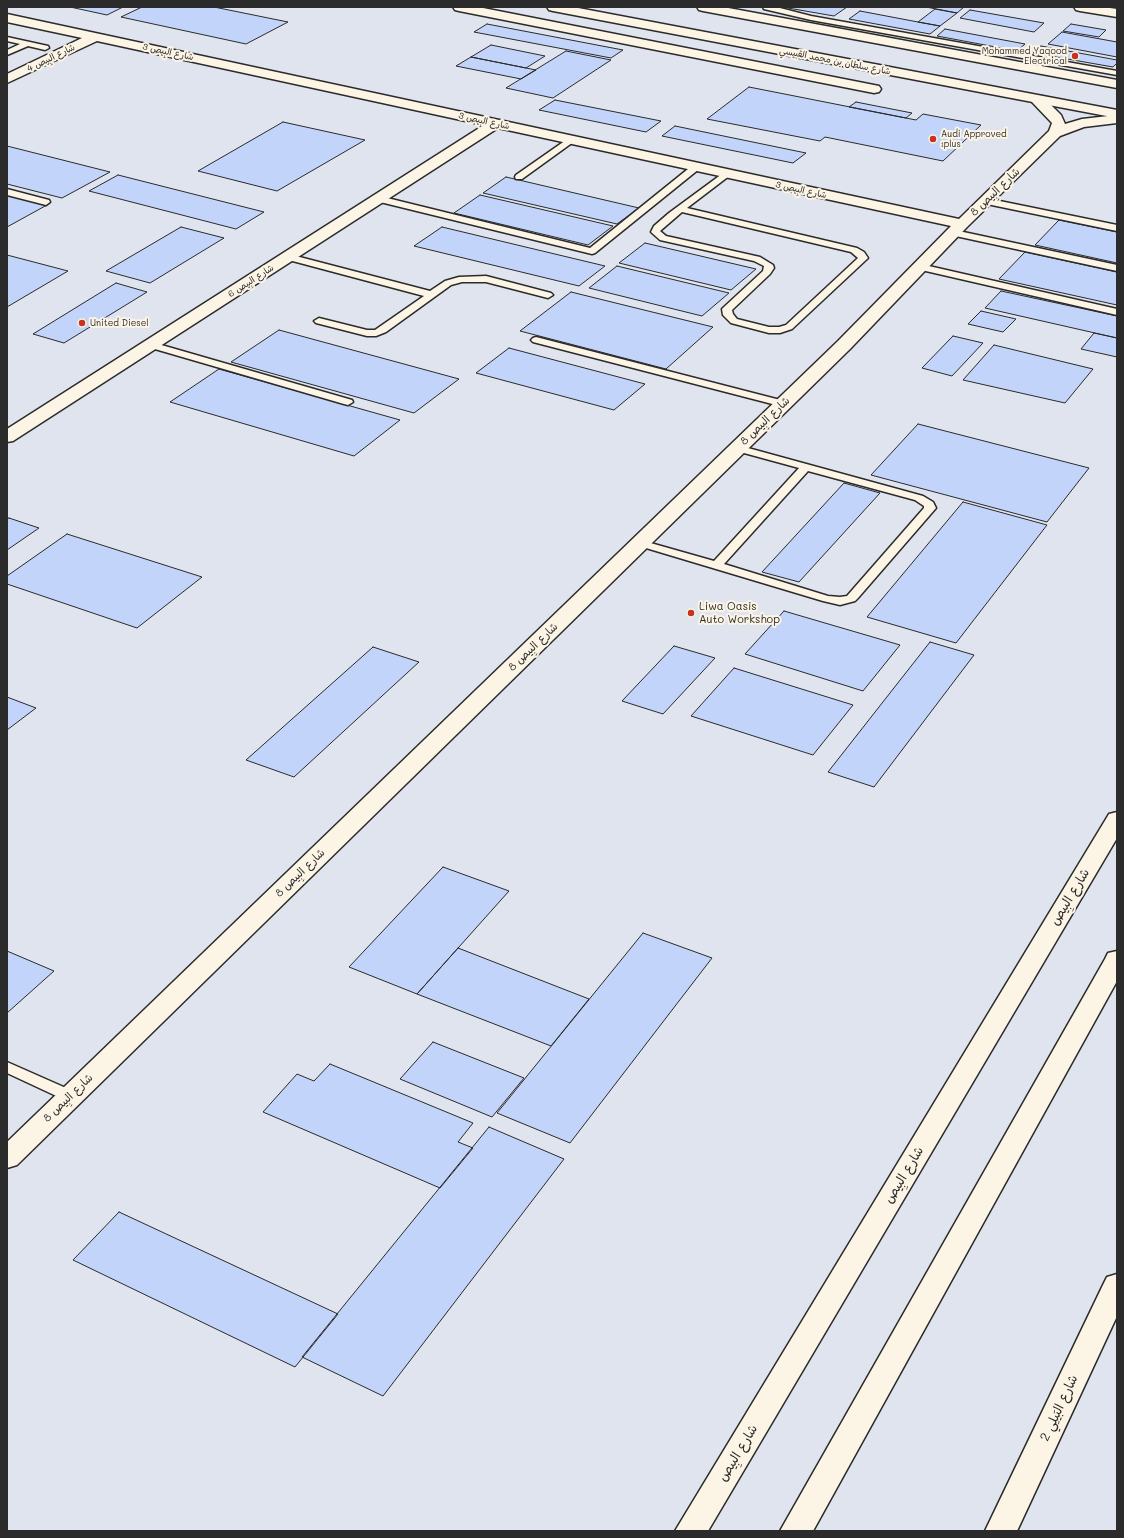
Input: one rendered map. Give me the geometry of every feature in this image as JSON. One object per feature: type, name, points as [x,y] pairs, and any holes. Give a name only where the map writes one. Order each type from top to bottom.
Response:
[{"type":"street","points":[[459,7],[874,89]]},
{"type":"street","name":"شارع سلطان بن محمد القبيسي","points":[[553,7],[1117,114]]},
{"type":"street","points":[[703,7],[1117,84]]},
{"type":"street","points":[[1080,7],[1117,13]]},
{"type":"street","name":"شارع البِيص 3","points":[[7,18],[696,167],[958,228]]},
{"type":"street","name":"شارع البِيص 4","points":[[7,79],[95,37]]},
{"type":"street","points":[[1036,99],[1056,118],[1059,123],[1055,133]]},
{"type":"street","name":"شارع البِيص 8","points":[[7,1158],[737,448],[844,346],[958,228],[1055,133],[1082,123],[1117,119]]},
{"type":"street","name":"شارع البِيص 6","points":[[7,437],[495,124]]},
{"type":"street","name":"شارع البِيص","points":[[691,1531],[1117,819]]},
{"type":"street","points":[[796,1531],[1117,958]]},
{"type":"street","name":"شارع البَيلِي 2","points":[[1001,1531],[1117,1286]]},
{"type":"lane","points":[[767,7],[811,18],[1117,73]]},
{"type":"lane","points":[[7,40],[45,48]]},
{"type":"lane","points":[[7,53],[27,44]]},
{"type":"lane","points":[[519,177],[572,140]]},
{"type":"lane","points":[[379,199],[592,251],[696,167]]},
{"type":"lane","points":[[680,209],[854,250],[861,254],[863,258],[792,325],[780,330],[764,330],[734,321],[728,315],[727,312],[729,307],[767,272],[769,268],[768,265],[757,259],[663,238],[656,234],[655,230],[680,209],[726,174]]},
{"type":"lane","points":[[7,192],[46,202]]},
{"type":"lane","points":[[985,201],[1117,228]]},
{"type":"lane","points":[[958,228],[1117,268]]},
{"type":"lane","points":[[288,257],[433,295]]},
{"type":"lane","points":[[920,268],[1117,312]]},
{"type":"lane","points":[[319,321],[367,333],[376,333],[383,330],[448,283],[454,281],[478,279],[548,295]]},
{"type":"lane","points":[[536,340],[784,404]]},
{"type":"lane","points":[[151,345],[348,402]]},
{"type":"lane","points":[[640,543],[833,601],[846,600],[854,596],[929,511],[930,508],[929,504],[919,498],[737,448]]},
{"type":"lane","points":[[716,566],[806,467]]},
{"type":"lane","points":[[7,1067],[70,1096]]},
{"type":"shaded area","points":[[7,7],[1117,7],[1117,1531],[7,1531]]},
{"type":"building","points":[[70,7],[123,7],[107,15]]},
{"type":"building","points":[[142,7],[214,7],[288,22],[246,44],[121,17]]},
{"type":"building","points":[[782,7],[847,7],[834,16]]},
{"type":"building","points":[[926,7],[964,7],[957,13]]},
{"type":"building","points":[[935,9],[957,13],[940,26],[918,22]]},
{"type":"building","points":[[970,10],[1044,23],[1034,32],[960,18]]},
{"type":"building","points":[[860,11],[940,26],[930,34],[849,19]]},
{"type":"building","points":[[487,24],[623,50],[611,58],[474,32]]},
{"type":"building","points":[[1071,24],[1106,30],[1099,37],[1063,31]]},
{"type":"building","points":[[945,29],[1025,44],[1017,51],[937,36]]},
{"type":"building","points":[[1062,32],[1117,42],[1117,57],[1048,44]]},
{"type":"building","points":[[491,45],[545,56],[526,68],[471,57]]},
{"type":"building","name":"Mohammed Yaqood Electrical","points":[[1041,46],[1117,60],[1117,63],[1113,67],[1033,53]]},
{"type":"building","points":[[566,51],[611,60],[553,98],[506,88]]},
{"type":"building","points":[[471,57],[536,70],[521,79],[456,66]]},
{"type":"building","points":[[749,87],[916,120],[923,114],[981,125],[943,161],[825,137],[820,141],[707,119]]},
{"type":"building","points":[[555,100],[661,121],[646,132],[539,110]]},
{"type":"building","points":[[856,102],[912,113],[906,118],[849,107]]},
{"type":"building","points":[[283,122],[365,140],[277,191],[198,171]]},
{"type":"building","points":[[675,126],[806,153],[793,163],[662,136]]},
{"type":"building","points":[[7,146],[110,172],[62,198],[7,184]]},
{"type":"building","points":[[118,175],[264,212],[236,229],[89,191]]},
{"type":"building","points":[[506,177],[639,208],[617,224],[483,193]]},
{"type":"building","points":[[7,194],[47,205],[7,227]]},
{"type":"building","points":[[480,195],[613,226],[588,245],[454,213]]},
{"type":"building","points":[[1059,220],[1117,232],[1117,263],[1035,245]]},
{"type":"building","points":[[181,227],[224,238],[150,283],[106,271]]},
{"type":"building","points":[[442,227],[605,266],[579,286],[414,246]]},
{"type":"building","points":[[645,243],[756,269],[731,290],[619,263]]},
{"type":"building","points":[[1025,252],[1117,272],[1117,305],[999,279]]},
{"type":"building","points":[[7,255],[68,271],[7,307]]},
{"type":"building","points":[[617,266],[729,293],[702,316],[589,288]]},
{"type":"building","points":[[116,283],[147,292],[64,343],[33,334]]},
{"type":"building","points":[[1001,291],[1117,316],[1117,338],[985,308]]},
{"type":"building","points":[[571,292],[713,327],[666,369],[520,331]]},
{"type":"building","points":[[981,311],[1016,319],[1003,332],[968,324]]},
{"type":"building","points":[[279,330],[459,379],[414,413],[231,362]]},
{"type":"building","points":[[1094,333],[1117,338],[1117,357],[1081,349]]},
{"type":"building","points":[[953,336],[983,343],[952,376],[922,368]]},
{"type":"building","points":[[994,345],[1093,369],[1065,403],[963,380]]},
{"type":"building","points":[[509,348],[645,384],[614,410],[476,373]]},
{"type":"building","points":[[219,369],[400,420],[354,456],[170,402]]},
{"type":"building","points":[[918,424],[1089,468],[1047,522],[871,475]]},
{"type":"building","points":[[844,483],[880,493],[799,582],[762,572]]},
{"type":"building","points":[[963,502],[1047,525],[956,643],[867,617]]},
{"type":"building","points":[[9,518],[39,528],[7,550],[7,519]]},
{"type":"building","points":[[67,534],[202,577],[137,628],[7,584],[7,576]]},
{"type":"building","points":[[784,611],[900,645],[863,691],[745,654]]},
{"type":"building","points":[[930,642],[974,655],[874,787],[828,772]]},
{"type":"building","points":[[674,646],[715,658],[663,714],[622,701]]},
{"type":"building","points":[[373,647],[419,662],[294,777],[246,760]]},
{"type":"building","points":[[734,668],[853,705],[813,755],[691,716]]},
{"type":"building","points":[[7,697],[36,708],[7,730]]},
{"type":"building","points":[[443,867],[509,891],[417,994],[349,967]]},
{"type":"building","points":[[643,933],[712,958],[570,1143],[497,1113]]},
{"type":"building","points":[[458,948],[589,999],[551,1046],[417,994]]},
{"type":"building","points":[[7,951],[54,971],[7,1013]]},
{"type":"building","points":[[433,1042],[524,1078],[492,1117],[400,1079]]},
{"type":"building","points":[[330,1064],[473,1123],[458,1142],[473,1148],[440,1188],[263,1112],[297,1074],[314,1081]]},
{"type":"building","points":[[489,1127],[564,1159],[383,1396],[302,1357]]},
{"type":"building","points":[[119,1212],[338,1314],[295,1367],[73,1260]]},
{"type":"place","name":"Mohammed Yaqood Electrical","points":[[1075,56]]},
{"type":"place","name":"Audi Approved :plus","points":[[933,139]]},
{"type":"place","name":"United Diesel","points":[[82,323]]},
{"type":"place","name":"Liwa Oasis Auto Workshop","points":[[691,613]]}]
